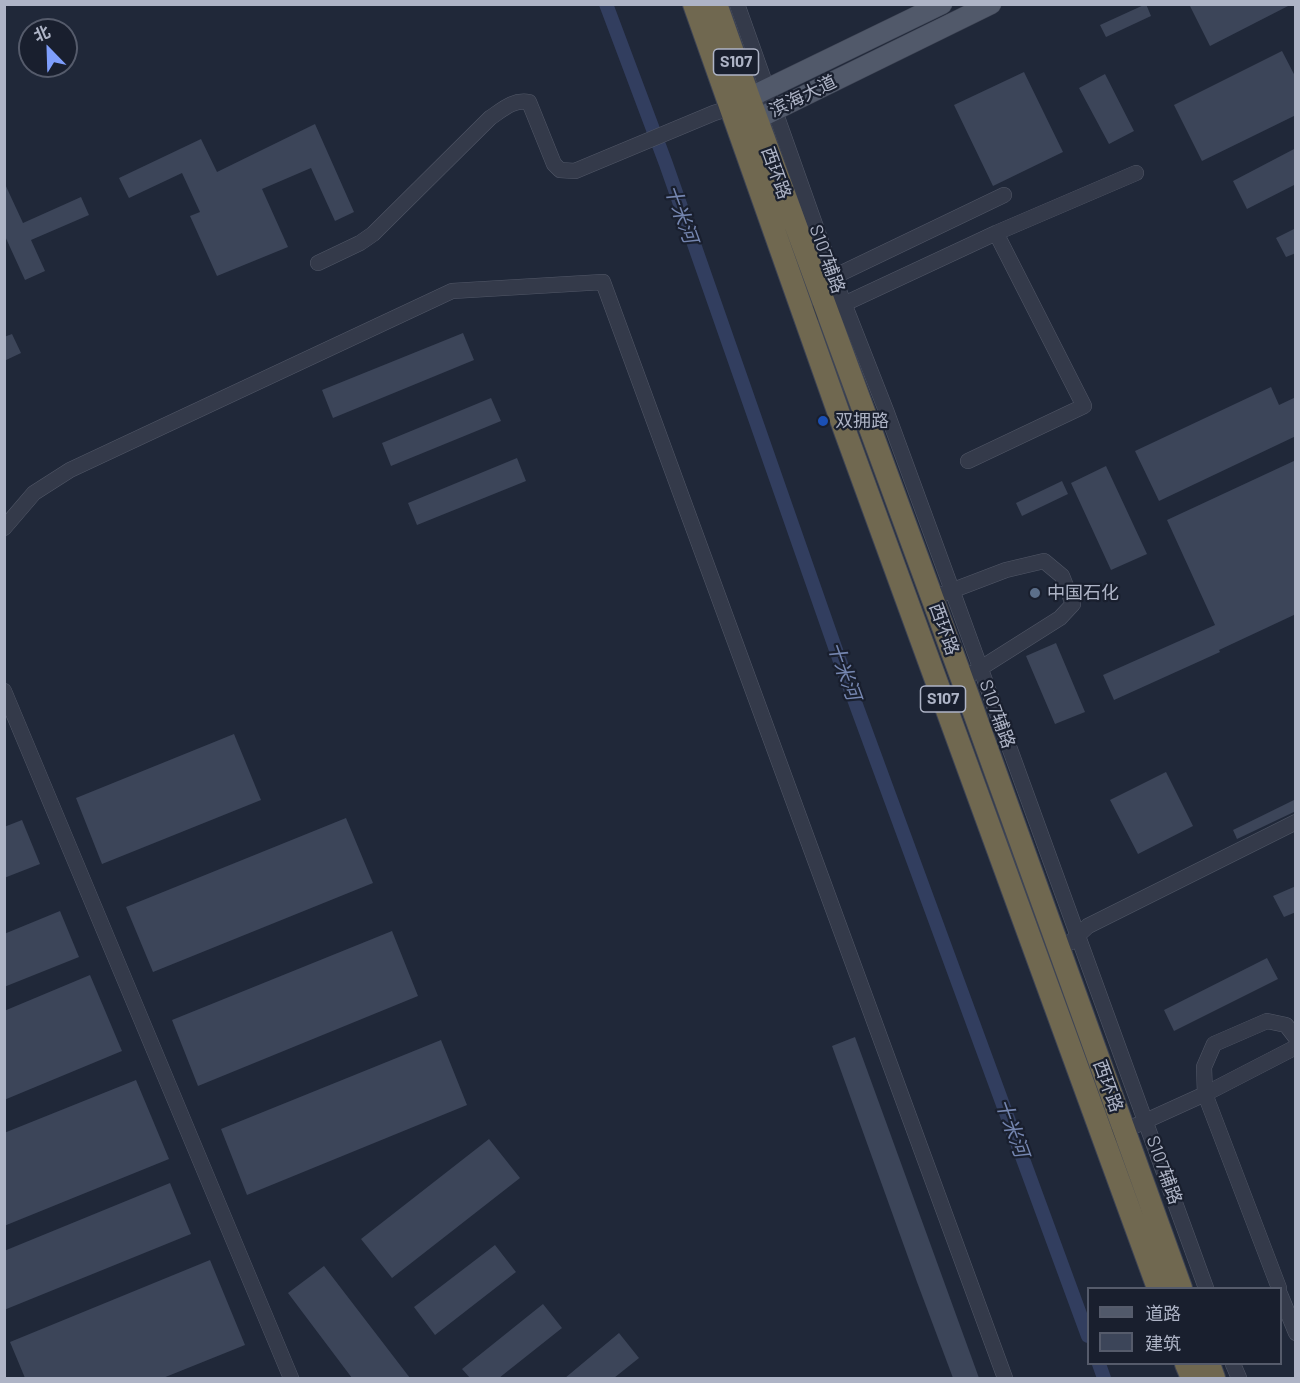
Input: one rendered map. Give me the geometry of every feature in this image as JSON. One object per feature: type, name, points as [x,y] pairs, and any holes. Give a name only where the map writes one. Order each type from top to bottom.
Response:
[{"type":"highway","name":"西环路","points":[[693,4],[748,98],[765,115],[943,594],[971,674],[1059,951],[1181,1287]]},
{"type":"highway","name":"西环路","points":[[716,4],[748,98],[804,316],[1158,1287]]},
{"type":"main road","name":"滨海大道","points":[[748,98],[942,4]]},
{"type":"main road","name":"滨海大道","points":[[765,115],[991,4]]},
{"type":"street","points":[[318,263],[360,243],[373,234],[490,118],[520,100],[529,102],[554,164],[560,170],[575,171],[748,98],[737,4]]},
{"type":"street","points":[[804,316],[835,306],[1136,173]]},
{"type":"street","points":[[796,291],[825,281],[1004,195]]},
{"type":"street","points":[[968,461],[1084,406],[996,233]]},
{"type":"street","points":[[4,528],[34,493],[70,470],[452,291],[603,282],[1005,1378]]},
{"type":"street","points":[[943,594],[1006,570],[1044,561],[1062,576],[1073,604],[1060,618],[971,674]]},
{"type":"street","name":"S107辅路","points":[[971,674],[1078,937],[1206,1287]]},
{"type":"street","points":[[4,691],[291,1378]]},
{"type":"street","points":[[1059,951],[1078,937],[1088,926],[1296,822]]},
{"type":"street","points":[[1278,1287],[1205,1094],[1204,1067],[1214,1044],[1267,1021],[1286,1025],[1296,1038]]},
{"type":"street","points":[[1103,1141],[1205,1094],[1296,1047]]},
{"type":"street","points":[[1282,1297],[1296,1333]]},
{"type":"building","points":[[1146,4],[1151,16],[1106,37],[1100,25]]},
{"type":"building","points":[[1189,4],[1292,4],[1210,46]]},
{"type":"building","points":[[1282,51],[1296,78],[1296,115],[1202,161],[1174,105]]},
{"type":"building","points":[[1024,72],[1063,152],[993,186],[954,105]]},
{"type":"building","points":[[1105,74],[1134,131],[1109,144],[1079,88]]},
{"type":"building","points":[[315,124],[354,212],[335,221],[311,168],[262,189],[288,247],[217,276],[190,216],[200,212],[182,173],[129,198],[119,178],[201,139],[217,172]]},
{"type":"building","points":[[1296,148],[1296,184],[1247,209],[1233,181]]},
{"type":"building","points":[[4,182],[23,223],[81,197],[89,215],[31,240],[45,271],[25,280],[4,234]]},
{"type":"building","points":[[1296,228],[1296,253],[1286,257],[1276,238]]},
{"type":"building","points":[[463,333],[474,360],[333,418],[322,390]]},
{"type":"building","points":[[12,334],[21,353],[4,361],[4,337]]},
{"type":"building","points":[[1271,387],[1279,405],[1296,397],[1296,436],[1159,501],[1135,451]]},
{"type":"building","points":[[491,398],[501,421],[391,466],[382,443]]},
{"type":"building","points":[[517,458],[526,481],[417,525],[408,503]]},
{"type":"building","points":[[1296,460],[1296,614],[1219,650],[1220,652],[1114,700],[1103,675],[1215,625],[1167,520]]},
{"type":"building","points":[[1106,466],[1147,554],[1111,570],[1071,483]]},
{"type":"building","points":[[1062,481],[1068,494],[1022,516],[1016,503]]},
{"type":"building","points":[[1056,643],[1085,712],[1055,724],[1026,656]]},
{"type":"building","points":[[234,734],[261,800],[102,864],[76,798]]},
{"type":"building","points":[[1166,772],[1193,826],[1138,854],[1110,800]]},
{"type":"building","points":[[1296,799],[1296,811],[1237,839],[1233,830]]},
{"type":"building","points":[[346,818],[373,883],[153,972],[126,907]]},
{"type":"building","points":[[22,820],[40,864],[4,878],[4,827]]},
{"type":"building","points":[[1296,886],[1296,912],[1284,917],[1273,896]]},
{"type":"building","points":[[60,911],[79,957],[4,987],[4,934]]},
{"type":"building","points":[[392,931],[418,996],[198,1086],[172,1020]]},
{"type":"building","points":[[1267,958],[1278,979],[1174,1031],[1164,1010]]},
{"type":"building","points":[[90,975],[122,1051],[4,1100],[4,1011]]},
{"type":"building","points":[[855,1037],[979,1378],[953,1378],[917,1282],[832,1046]]},
{"type":"building","points":[[441,1040],[467,1105],[247,1195],[221,1129]]},
{"type":"building","points":[[136,1080],[169,1159],[4,1226],[4,1133]]},
{"type":"building","points":[[489,1139],[520,1178],[392,1278],[361,1239]]},
{"type":"building","points":[[170,1183],[191,1234],[4,1310],[4,1251]]},
{"type":"building","points":[[495,1245],[516,1272],[435,1335],[414,1307]]},
{"type":"building","points":[[210,1260],[245,1345],[163,1378],[25,1378],[10,1342]]},
{"type":"building","points":[[324,1266],[410,1378],[352,1378],[288,1293]]},
{"type":"building","points":[[543,1304],[562,1328],[499,1378],[470,1378],[462,1369]]},
{"type":"building","points":[[619,1333],[639,1358],[614,1378],[565,1378]]},
{"type":"waterway","name":"十米河","points":[[606,4],[666,164],[837,653],[1087,1333]]},
{"type":"waterway","name":"十米河","points":[[1099,1365],[1104,1378]]},
{"type":"place","name":"双拥路","points":[[823,421]]},
{"type":"place","name":"中国石化","points":[[1035,593]]}]
